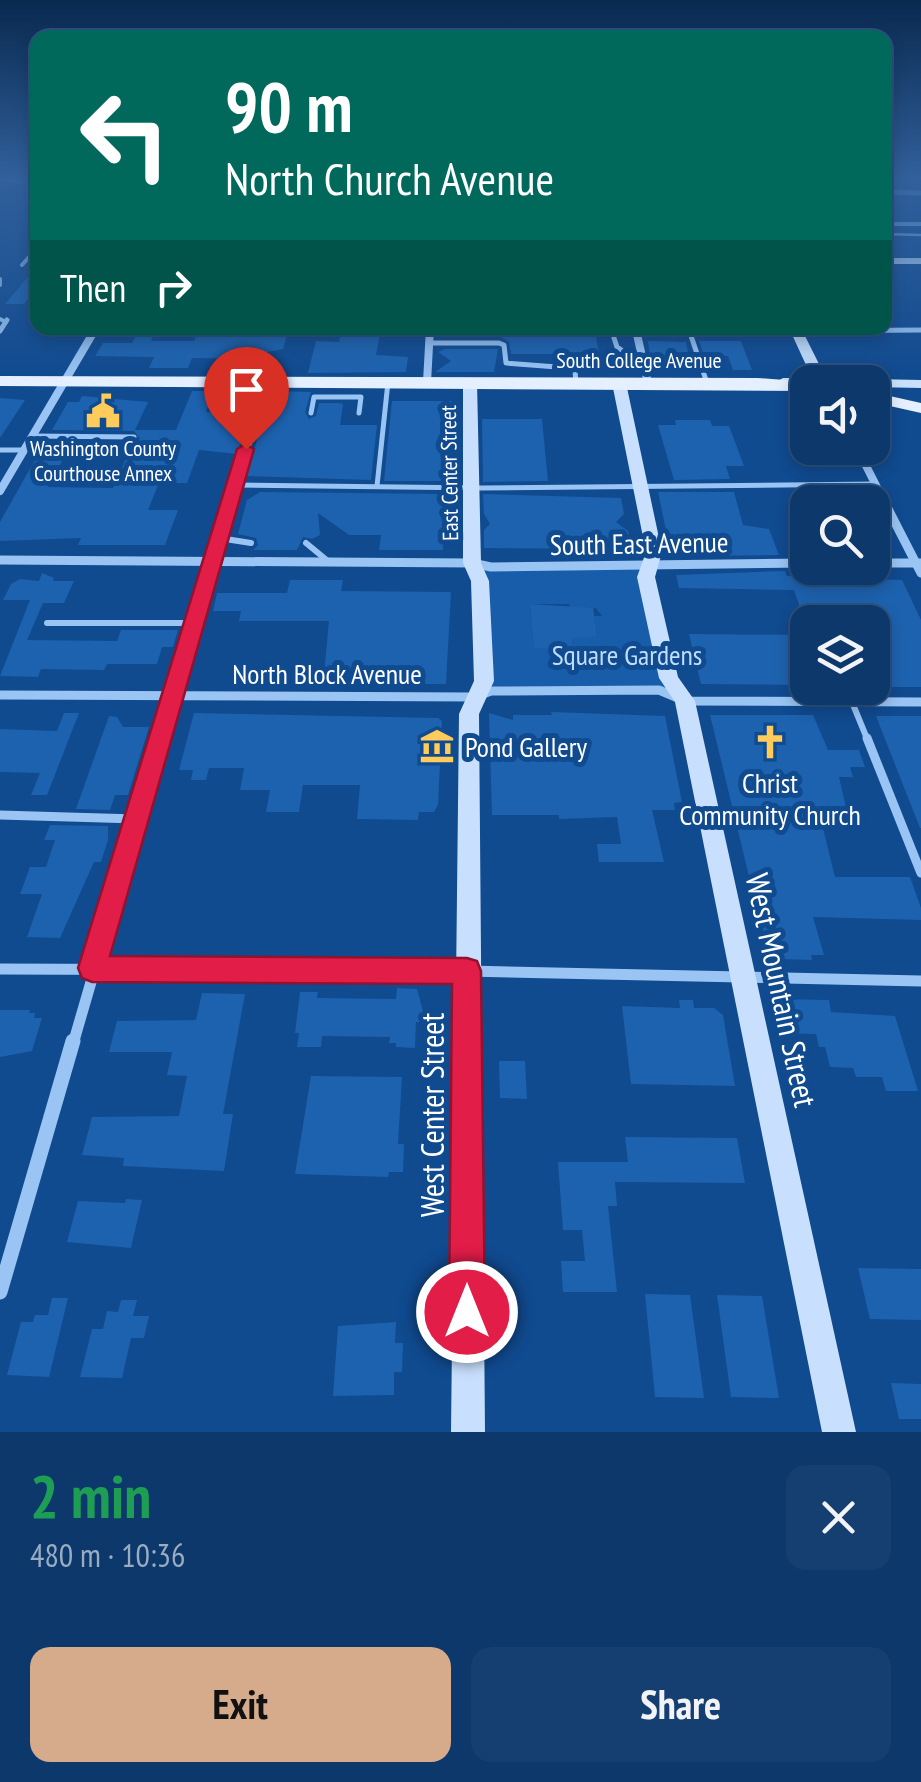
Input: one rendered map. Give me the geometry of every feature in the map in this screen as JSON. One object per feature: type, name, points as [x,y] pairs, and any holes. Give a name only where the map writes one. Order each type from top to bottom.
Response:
[{"type":"main road","name":"South College Avenue","points":[[0,380],[790,385]]},
{"type":"main road","points":[[890,400],[921,408]]},
{"type":"street","points":[[892,261],[921,262]]},
{"type":"street","points":[[0,491],[92,335]]},
{"type":"street","name":"East Center Street","points":[[427,382],[430,335]]},
{"type":"street","points":[[637,335],[648,383]]},
{"type":"street","points":[[799,335],[814,365]]},
{"type":"street","points":[[758,383],[798,376],[812,360]]},
{"type":"street","points":[[0,1292],[266,381]]},
{"type":"street","name":"East Center Street","points":[[470,382],[472,563]]},
{"type":"street","points":[[758,383],[790,382]]},
{"type":"street","name":"West Mountain Street","points":[[618,383],[654,552],[646,577],[668,678],[685,701],[839,1432]]},
{"type":"street","points":[[890,383],[918,384]]},
{"type":"street","points":[[898,402],[904,388],[918,384]]},
{"type":"street","points":[[866,465],[921,573]]},
{"type":"street","name":"South East Avenue","points":[[0,560],[472,563],[491,567],[790,563]]},
{"type":"street","name":"West Center Street","points":[[468,1432],[469,714],[484,681],[480,581],[472,563]]},
{"type":"street","points":[[890,563],[918,563]]},
{"type":"street","name":"North Block Avenue","points":[[0,694],[474,697],[491,691],[659,690],[685,701],[790,702]]},
{"type":"street","name":"North Block Avenue","points":[[890,702],[921,702]]},
{"type":"street","points":[[0,969],[467,971],[921,981]]},
{"type":"lane","points":[[22,265],[30,256]]},
{"type":"lane","points":[[0,319],[8,320],[0,331]]},
{"type":"lane","points":[[892,330],[921,330]]},
{"type":"lane","points":[[691,335],[706,383]]},
{"type":"lane","points":[[614,338],[616,346],[644,365]]},
{"type":"lane","points":[[429,343],[499,343],[504,345],[506,363],[570,368],[575,371],[576,382]]},
{"type":"lane","points":[[377,486],[388,382]]},
{"type":"lane","points":[[310,413],[314,397],[362,397],[359,414]]},
{"type":"lane","points":[[32,436],[134,436]]},
{"type":"lane","points":[[0,450],[24,450]]},
{"type":"lane","points":[[235,484],[472,488],[876,484]]},
{"type":"lane","points":[[220,538],[247,543],[238,562]]},
{"type":"lane","points":[[306,544],[313,545],[329,562]]},
{"type":"lane","points":[[47,623],[195,622]]},
{"type":"lane","points":[[853,705],[921,873]]},
{"type":"lane","points":[[0,816],[138,819]]},
{"type":"green space","name":"Square Gardens","points":[[472,563],[649,567],[646,577],[685,701],[659,690],[491,691]],"holes":[[[530,604],[569,604],[571,614],[596,608],[602,616],[594,616],[597,635],[572,639],[573,648],[534,648]]]},
{"type":"building","points":[[30,274],[30,296],[24,304],[5,304]]},
{"type":"building","points":[[136,335],[154,335],[151,341],[194,341],[197,335],[287,335],[283,349],[267,352],[265,359],[192,358],[188,368],[149,368],[154,357],[95,356],[103,343],[132,343]]},
{"type":"building","points":[[340,335],[380,335],[376,355],[408,357],[406,372],[308,373],[316,341],[339,342]]},
{"type":"building","points":[[554,335],[596,337],[599,354],[511,354],[509,342],[501,337],[450,337]]},
{"type":"building","points":[[648,341],[686,342],[691,369],[652,369]]},
{"type":"building","points":[[699,341],[741,341],[752,370],[733,370],[728,356],[704,356]]},
{"type":"building","points":[[498,349],[494,372],[435,372],[451,361],[438,352]]},
{"type":"building","points":[[192,391],[213,391],[206,412],[249,412],[237,454],[199,450],[187,483],[159,483],[148,510],[178,510],[165,545],[78,545],[81,538],[0,541],[0,522],[45,442],[134,443],[140,439],[134,431],[52,430],[68,402],[79,402],[82,396],[148,402],[135,430],[176,430]],"holes":[[[65,456],[127,456],[113,488],[48,487]]]},
{"type":"building","points":[[272,391],[311,392],[305,412],[309,419],[316,416],[319,403],[338,403],[343,404],[340,425],[377,425],[371,480],[246,476]]},
{"type":"building","points":[[0,398],[25,400],[0,438]]},
{"type":"building","points":[[392,401],[452,401],[451,420],[455,420],[450,481],[384,481]]},
{"type":"building","points":[[482,419],[542,419],[548,481],[483,482]]},
{"type":"building","points":[[675,420],[710,420],[712,426],[729,426],[744,466],[726,466],[730,479],[674,480],[658,425],[676,425]]},
{"type":"building","points":[[260,492],[444,494],[443,550],[379,550],[381,535],[349,535],[318,513],[320,535],[312,539],[303,537],[297,550],[253,550],[258,545],[256,538],[238,534],[247,500]]},
{"type":"building","points":[[658,492],[734,492],[743,525],[769,529],[779,555],[683,556],[670,549]]},
{"type":"building","points":[[483,494],[621,498],[624,514],[616,522],[628,531],[631,549],[484,548],[484,530],[490,524],[484,514]]},
{"type":"building","points":[[785,571],[790,585],[890,585],[890,580],[902,580],[921,620],[921,687],[890,687],[890,605],[799,605],[794,590],[679,588],[676,575]]},
{"type":"building","points":[[42,573],[54,578],[53,581],[74,581],[64,603],[43,603],[27,640],[117,641],[121,630],[178,630],[173,647],[162,647],[157,664],[107,664],[104,670],[41,669],[38,677],[0,676],[30,600],[3,600],[11,584],[20,579],[39,581]]},
{"type":"building","points":[[290,580],[343,580],[341,591],[451,592],[446,684],[323,684],[329,621],[239,621],[241,611],[213,611],[217,593],[287,593]]},
{"type":"building","points":[[530,604],[593,608],[597,636],[572,639],[573,648],[534,648]]},
{"type":"building","points":[[689,634],[790,635],[790,685],[701,684]]},
{"type":"building","points":[[551,712],[665,716],[682,802],[674,803],[675,810],[652,810],[664,862],[599,862],[597,844],[621,844],[617,817],[492,815],[489,713],[513,720],[513,715],[552,715]]},
{"type":"building","points":[[64,713],[79,713],[47,795],[31,795],[40,773],[0,772],[0,729],[57,731]]},
{"type":"building","points":[[194,713],[438,718],[442,721],[438,805],[434,812],[419,812],[418,820],[357,819],[360,785],[303,785],[299,812],[266,812],[270,790],[240,790],[244,768],[209,768],[206,780],[191,780],[193,770],[179,770]]},
{"type":"building","points":[[710,715],[813,715],[828,750],[859,750],[865,767],[850,767],[853,777],[839,777],[849,820],[821,820],[835,877],[910,877],[921,920],[813,917],[824,955],[811,955],[812,960],[768,955]]},
{"type":"building","points":[[109,716],[117,717],[123,727],[149,727],[128,795],[115,795],[110,810],[76,809]]},
{"type":"building","points":[[876,716],[921,716],[921,828],[920,828]]},
{"type":"building","points":[[50,825],[108,826],[108,840],[101,862],[94,862],[60,938],[27,937],[42,894],[20,894],[30,867],[46,867],[55,840],[44,840]]},
{"type":"building","points":[[397,988],[417,989],[426,1022],[416,1022],[415,1048],[396,1047],[396,1043],[389,1043],[390,1037],[322,1036],[321,1047],[297,1047],[300,992],[318,992],[317,998],[396,999]]},
{"type":"building","points":[[202,993],[245,994],[223,1114],[233,1114],[224,1171],[123,1166],[124,1158],[82,1155],[92,1117],[179,1116],[187,1076],[167,1075],[172,1052],[109,1052],[117,1021],[196,1020]]},
{"type":"building","points":[[774,999],[829,1000],[831,1012],[895,1016],[918,1091],[886,1091],[882,1077],[856,1077],[853,1068],[830,1067],[825,1047],[819,1047],[816,1034],[781,1033]]},
{"type":"building","points":[[679,1000],[693,1000],[694,1008],[714,1008],[723,1015],[735,1086],[631,1084],[622,1006],[680,1008]]},
{"type":"building","points":[[0,1010],[30,1010],[29,1013],[35,1013],[34,1018],[42,1018],[32,1051],[0,1057]]},
{"type":"building","points":[[499,1061],[525,1061],[527,1099],[500,1098]]},
{"type":"building","points":[[311,1076],[402,1077],[398,1144],[404,1144],[403,1172],[389,1172],[388,1177],[295,1174]]},
{"type":"building","points":[[625,1137],[737,1138],[745,1183],[615,1182],[617,1206],[608,1206],[617,1292],[563,1292],[561,1261],[585,1261],[582,1230],[563,1230],[558,1162],[628,1162]]},
{"type":"building","points":[[126,1199],[142,1200],[131,1248],[67,1242],[78,1201],[125,1203]]},
{"type":"building","points":[[858,1268],[921,1269],[921,1320],[870,1319]]},
{"type":"building","points":[[645,1294],[690,1295],[704,1398],[655,1397]]},
{"type":"building","points":[[717,1295],[762,1296],[779,1398],[731,1397]]},
{"type":"building","points":[[52,1298],[68,1298],[49,1377],[7,1375],[21,1322],[33,1322],[35,1315],[48,1315]]},
{"type":"building","points":[[121,1300],[137,1300],[133,1316],[149,1316],[144,1338],[131,1338],[122,1378],[80,1377],[92,1329],[103,1329],[107,1311],[118,1312]]},
{"type":"building","points":[[396,1322],[395,1343],[403,1343],[402,1372],[394,1372],[394,1395],[333,1396],[338,1326]]},
{"type":"building","points":[[891,1383],[921,1384],[921,1419],[899,1419]]},
{"type":"place","name":"Washington County Courthouse Annex","points":[[103,411]]},
{"type":"place","name":"Christ Community Church","points":[[770,742]]},
{"type":"place","name":"Pond Gallery","points":[[437,746]]},
{"type":"route","points":[[246,449],[92,968],[467,971],[467,1312]]}]
